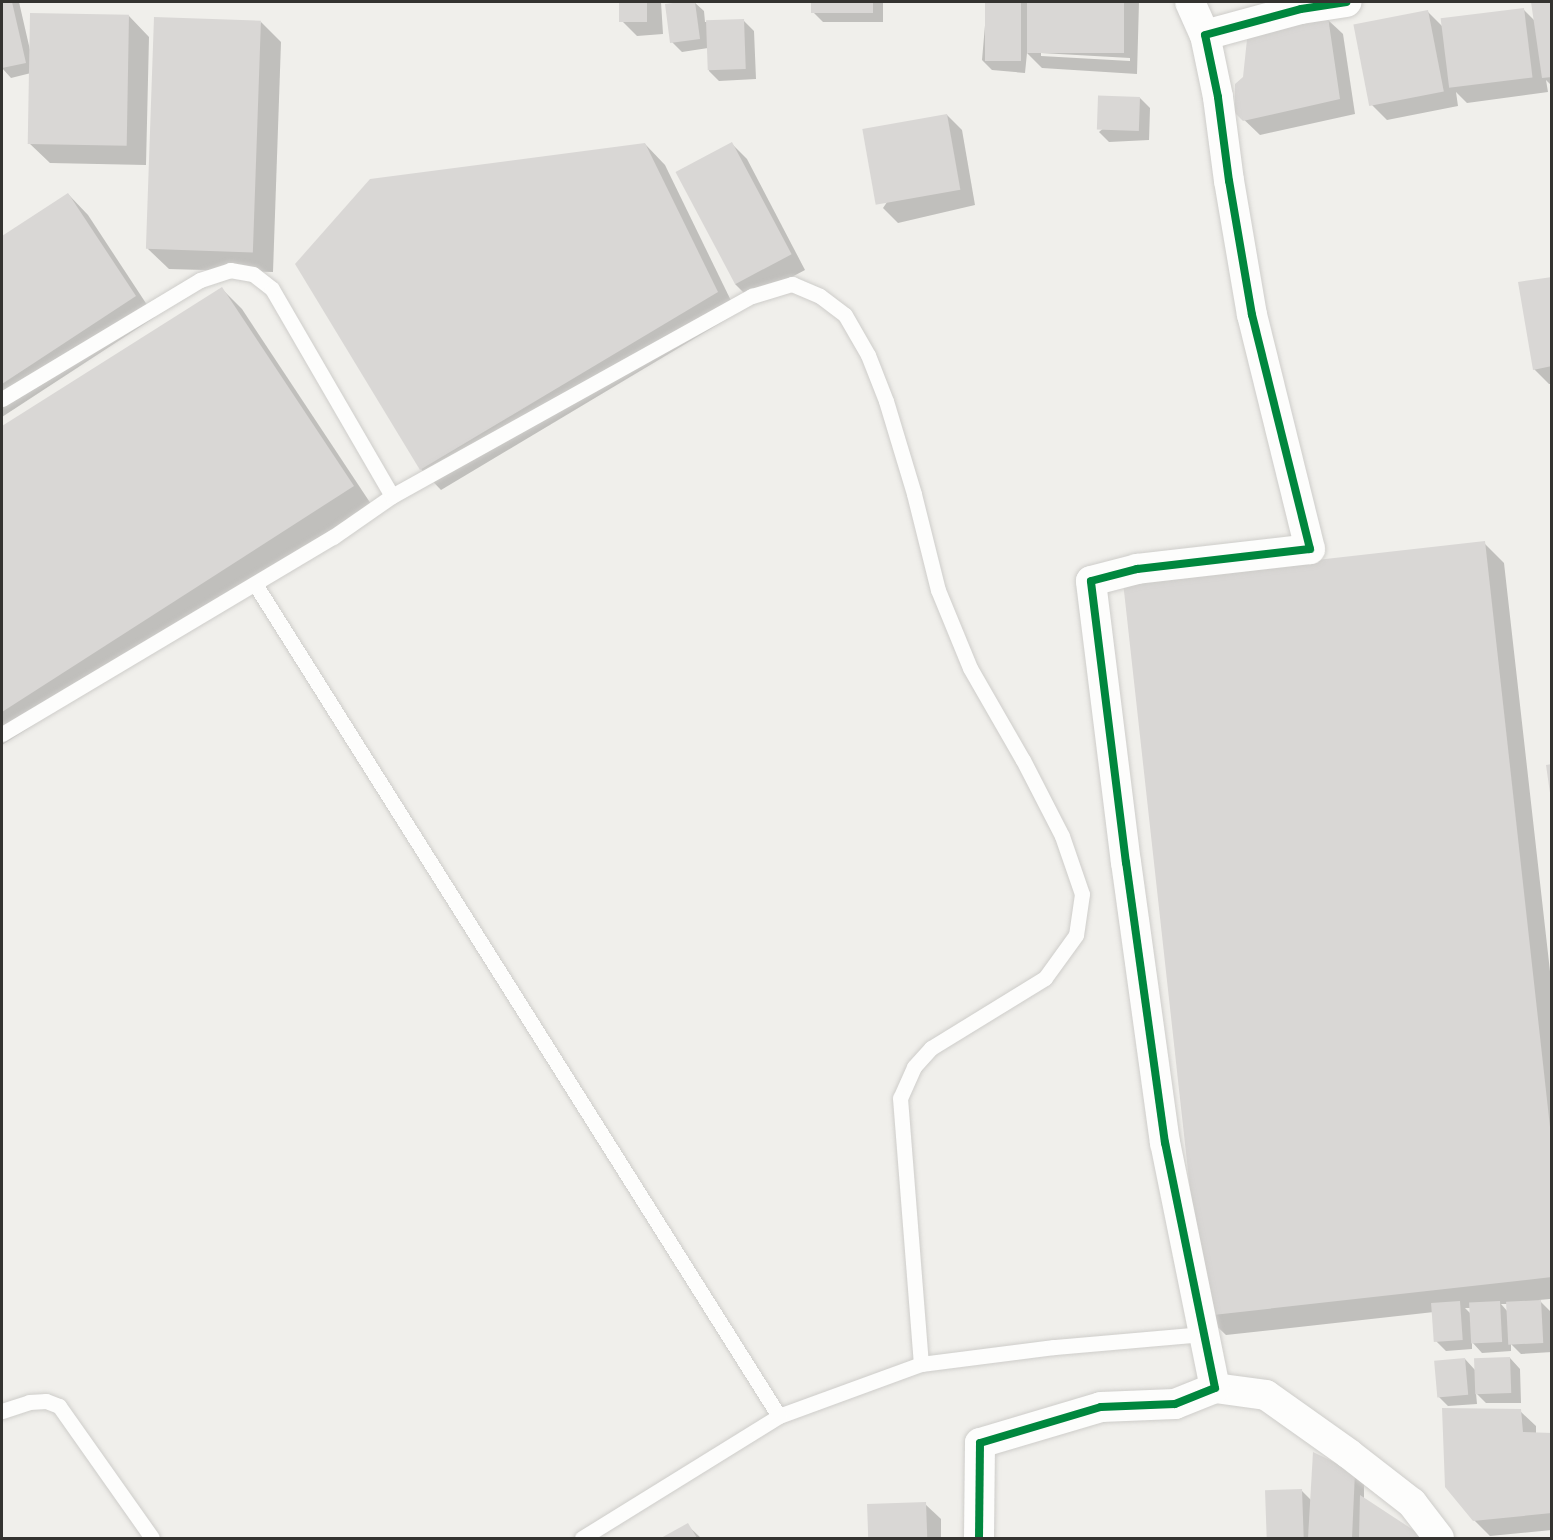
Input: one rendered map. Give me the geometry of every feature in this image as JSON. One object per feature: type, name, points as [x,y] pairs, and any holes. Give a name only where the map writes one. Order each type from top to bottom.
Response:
[{"type":"street","points":[[1190,2],[1205,35],[1218,97],[1228,181],[1252,315],[1310,549],[1137,569],[1091,581],[1126,863],[1165,1143],[1215,1388]]},
{"type":"street","points":[[1205,35],[1301,9],[1346,2]]},
{"type":"street","points":[[979,1539],[980,1443],[1101,1407],[1175,1404],[1215,1388],[1266,1395],[1412,1503],[1439,1539]]},
{"type":"lane","points":[[2,399],[200,280],[230,270],[253,274],[272,289],[392,496]]},
{"type":"lane","points":[[2,734],[333,537],[392,496],[752,296],[792,284],[820,296],[845,315],[868,355],[886,401],[914,494],[938,590],[951,623],[970,668],[1023,760],[1062,836],[1082,894],[1076,935],[1045,978],[931,1048],[914,1067],[900,1098],[921,1364]]},
{"type":"lane","points":[[255,584],[779,1416]]},
{"type":"lane","points":[[582,1539],[779,1416],[921,1364],[1054,1347],[1204,1334]]},
{"type":"lane","points":[[2,1411],[29,1402],[46,1401],[59,1406],[152,1539]]},
{"type":"building","points":[[2,2],[12,2],[26,63],[2,68]]},
{"type":"building","points":[[619,2],[647,2],[647,22],[619,22]]},
{"type":"building","points":[[695,2],[700,39],[670,43],[665,4]]},
{"type":"building","points":[[811,2],[873,2],[873,13],[811,13]]},
{"type":"building","points":[[985,2],[1021,2],[1021,61],[985,61]]},
{"type":"building","points":[[1027,2],[1124,2],[1124,53],[1027,53]]},
{"type":"building","points":[[1531,2],[1552,2],[1552,77],[1542,78]]},
{"type":"building","points":[[1524,8],[1533,77],[1449,88],[1441,18]]},
{"type":"building","points":[[1428,10],[1444,91],[1369,106],[1353,25]]},
{"type":"building","points":[[30,13],[129,15],[127,146],[28,144]]},
{"type":"building","points":[[154,17],[261,21],[253,253],[146,249]]},
{"type":"building","points":[[1328,17],[1340,99],[1243,121],[1235,113],[1235,84],[1243,77],[1248,30]]},
{"type":"building","points":[[744,19],[746,69],[708,70],[706,20]]},
{"type":"building","points":[[1098,96],[1140,97],[1139,131],[1097,130]]},
{"type":"building","points":[[947,114],[960,190],[876,205],[862,129]]},
{"type":"building","points":[[732,142],[792,254],[735,284],[675,172]]},
{"type":"building","points":[[645,143],[718,292],[420,470],[295,264],[370,179]]},
{"type":"building","points":[[68,193],[136,296],[2,384],[2,236]]},
{"type":"building","points":[[1552,277],[1552,366],[1533,370],[1518,282]]},
{"type":"building","points":[[222,287],[354,486],[2,712],[2,426]]},
{"type":"building","points":[[1485,541],[1552,1145],[1552,1277],[1204,1316],[1123,582]]},
{"type":"building","points":[[1552,764],[1552,793],[1550,793],[1546,765]]},
{"type":"building","points":[[1541,1300],[1543,1343],[1508,1345],[1506,1302]]},
{"type":"building","points":[[1460,1301],[1463,1340],[1434,1342],[1431,1303]]},
{"type":"building","points":[[1500,1301],[1502,1342],[1471,1344],[1469,1303]]},
{"type":"building","points":[[1510,1357],[1511,1393],[1475,1394],[1474,1358]]},
{"type":"building","points":[[1465,1358],[1468,1395],[1437,1398],[1434,1361]]},
{"type":"building","points":[[1442,1408],[1521,1409],[1523,1432],[1552,1433],[1552,1513],[1473,1521],[1445,1487]]},
{"type":"building","points":[[1313,1452],[1355,1472],[1352,1538],[1308,1538]]},
{"type":"building","points":[[1302,1489],[1304,1538],[1267,1538],[1265,1490]]},
{"type":"building","points":[[1360,1495],[1424,1537],[1424,1538],[1359,1538]]},
{"type":"building","points":[[926,1502],[927,1538],[868,1538],[867,1504]]},
{"type":"building","points":[[688,1523],[697,1538],[661,1538]]},
{"type":"cycle path","points":[[979,1538],[980,1443],[1101,1407],[1175,1404],[1215,1388],[1165,1143],[1126,863],[1091,581],[1137,569],[1310,549],[1252,315],[1229,181],[1218,97],[1205,35],[1301,9],[1346,2]]}]
